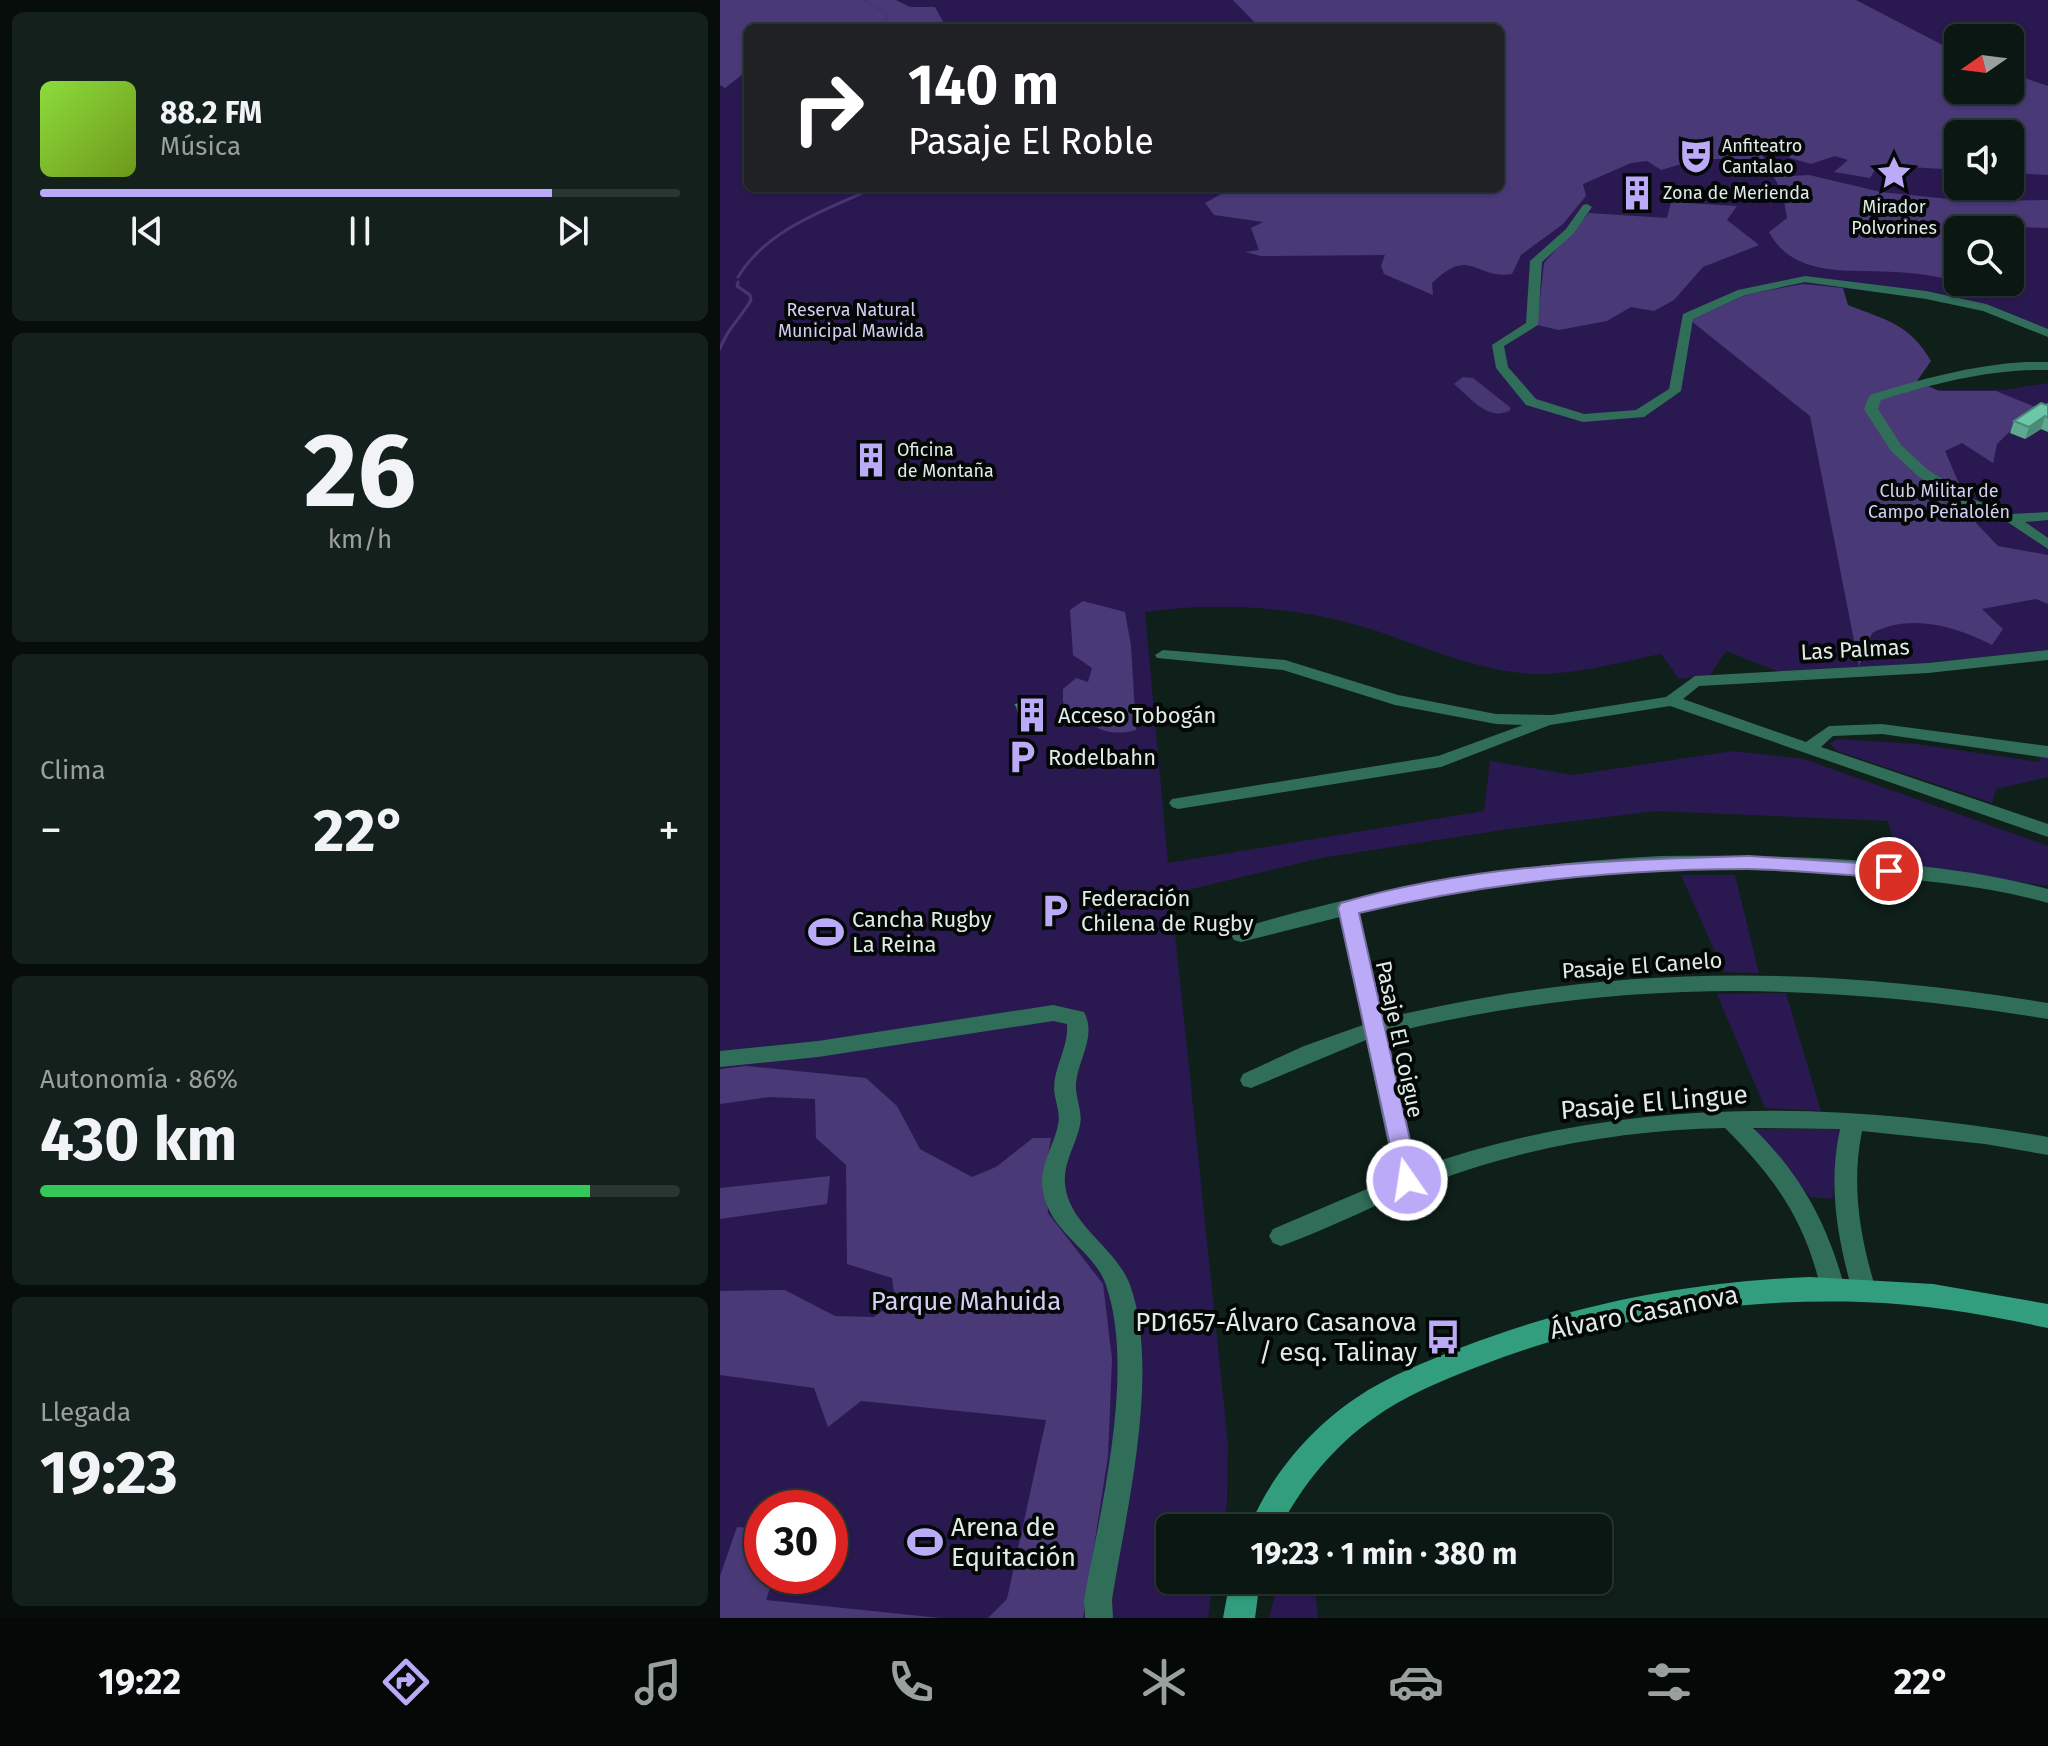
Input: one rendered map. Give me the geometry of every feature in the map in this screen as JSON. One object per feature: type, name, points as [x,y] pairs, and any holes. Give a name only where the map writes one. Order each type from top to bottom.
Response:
[{"type":"street","points":[[1587,207],[1570,231],[1536,261],[1532,325],[1498,345],[1502,368],[1531,402],[1583,418],[1639,414],[1675,391],[1687,317],[1742,292],[1805,279],[1926,295],[1986,308],[2048,333]]},
{"type":"street","points":[[2048,366],[1994,367],[1921,383],[1875,398],[1871,409],[1896,448],[1923,473],[1970,503],[2011,518],[2048,545]]},
{"type":"street","points":[[2011,518],[2048,516]]},
{"type":"street","points":[[1163,655],[1285,665],[1395,700],[1496,719],[1552,720],[1671,701],[2048,831]]},
{"type":"street","name":"Las Palmas","points":[[1671,701],[1695,681],[1928,668],[2048,655]]},
{"type":"street","points":[[1178,803],[1441,761],[1552,720]]},
{"type":"street","points":[[1808,749],[1829,731],[1882,729],[2048,752]]},
{"type":"street","points":[[1241,935],[1489,878],[1574,868],[1689,863],[1796,864],[2003,883],[2048,896]]},
{"type":"street","name":"Pasaje El Coigue","points":[[1348,908],[1372,1030],[1407,1180]]},
{"type":"street","name":"Pasaje El Canelo","points":[[1251,1080],[1304,1055],[1372,1030],[1430,1016],[1564,994],[1703,983],[1858,987],[1945,995],[2048,1011]]},
{"type":"street","points":[[720,1059],[818,1049],[1053,1013],[1077,1018],[1079,1045],[1065,1084],[1071,1121],[1053,1186],[1069,1227],[1105,1262],[1119,1286],[1127,1341],[1128,1387],[1098,1600],[1099,1618]]},
{"type":"street","points":[[1732,1121],[1784,1175],[1806,1205],[1825,1250],[1833,1289]]},
{"type":"street","points":[[1853,1122],[1843,1182],[1849,1237],[1864,1290]]},
{"type":"street","name":"Pasaje El Lingue","points":[[1281,1236],[1407,1180],[1506,1149],[1565,1137],[1663,1124],[1853,1122],[1924,1127],[2048,1146]]},
{"type":"street","name":"Álvaro Casanova","points":[[1272,1514],[1290,1481],[1319,1445],[1356,1414],[1399,1389],[1479,1353],[1565,1324],[1660,1304],[1729,1294],[1833,1289],[1942,1297],[2048,1316]]},
{"type":"street","points":[[1239,1618],[1243,1594]]},
{"type":"green space","points":[[720,0],[2048,0],[2048,329],[1984,304],[1803,284],[1748,294],[1927,390],[2003,390],[2048,383],[2048,650],[1928,663],[1777,671],[1726,651],[1710,675],[1679,679],[1661,654],[1581,670],[1534,674],[1466,662],[1357,625],[1306,614],[1225,607],[1145,612],[1168,863],[1484,811],[1490,761],[1573,775],[1733,751],[1804,759],[2048,846],[2048,886],[1899,865],[1888,821],[1656,811],[1509,829],[1321,858],[1171,894],[1228,1444],[1227,1503],[1225,1514],[1156,1514],[1156,1594],[1211,1594],[1208,1618],[720,1618]]},
{"type":"green space","points":[[720,0],[896,0],[910,7],[935,7],[944,24],[744,24],[744,73],[725,88],[720,85]]},
{"type":"green space","points":[[1233,0],[1856,0],[1944,46],[1944,104],[2024,104],[2024,78],[2048,86],[2048,175],[2024,174],[2024,120],[1944,120],[1944,169],[1878,165],[1870,178],[1834,172],[1848,160],[1835,156],[1811,164],[1790,158],[1786,147],[1762,144],[1764,159],[1712,159],[1704,149],[1681,152],[1685,163],[1661,170],[1647,161],[1631,163],[1583,184],[1586,196],[1563,224],[1521,255],[1512,274],[1499,275],[1473,266],[1456,266],[1432,283],[1433,295],[1384,274],[1381,266],[1385,255],[1261,256],[1245,252],[1259,250],[1251,228],[1263,222],[1214,215],[1205,203],[1225,192],[1504,192],[1504,24],[1256,24]]},
{"type":"green space","points":[[1809,175],[1881,192],[1944,200],[2048,200],[2048,228],[2024,227],[2024,216],[1944,216],[1944,278],[1808,265],[1780,247],[1769,232],[1787,218],[1783,194],[1774,177]]},
{"type":"green space","points":[[1671,202],[1737,206],[1727,220],[1759,245],[1703,267],[1674,300],[1654,311],[1631,307],[1607,321],[1559,330],[1537,325],[1544,263],[1589,213],[1667,218]]},
{"type":"green space","name":"Club Militar de Campo Peñalolén","points":[[1803,284],[1843,288],[1848,305],[1906,331],[1931,361],[1917,381],[1939,391],[1996,391],[2035,407],[1997,444],[1993,463],[1962,443],[1945,451],[1976,523],[1998,546],[2048,555],[2048,604],[2036,599],[1982,609],[2003,629],[1992,645],[1963,632],[1933,624],[1902,624],[1872,633],[1859,666],[1810,416],[1690,320],[1748,294]]},
{"type":"green space","points":[[1083,601],[1125,612],[1131,646],[1136,730],[1105,731],[1079,716],[1063,702],[1063,689],[1076,678],[1088,682],[1092,668],[1073,655],[1070,610]]},
{"type":"green space","points":[[1838,739],[1916,744],[2040,762],[2039,757],[2048,758],[2048,777],[1996,789],[1992,803],[1837,751],[1829,743]]},
{"type":"green space","points":[[1681,875],[1735,875],[1759,973],[1724,972]]},
{"type":"green space","points":[[1786,993],[1821,1111],[1765,1108],[1717,994]]},
{"type":"green space","name":"Parque Mahuida","points":[[746,1066],[866,1078],[897,1106],[920,1149],[972,1177],[996,1167],[1033,1138],[1051,1138],[1046,1167],[1048,1213],[1103,1284],[1112,1359],[1108,1456],[1083,1618],[988,1618],[1007,1599],[1046,1420],[861,1401],[828,1427],[814,1388],[720,1375],[720,1291],[785,1290],[835,1316],[874,1317],[895,1301],[892,1278],[847,1264],[846,1165],[816,1138],[815,1099],[770,1097],[720,1104],[720,1069]]},
{"type":"green space","points":[[1753,1129],[1840,1129],[1833,1199],[1810,1197]]},
{"type":"green space","points":[[830,1176],[827,1204],[720,1219],[720,1188]]},
{"type":"green space","points":[[737,1527],[744,1528],[744,1594],[768,1594],[766,1600],[940,1618],[720,1618],[720,1576]]},
{"type":"green space","points":[[1275,1594],[1315,1594],[1318,1618],[1269,1618]]},
{"type":"shaded area","points":[[1463,377],[1473,378],[1511,408],[1509,411],[1493,413],[1479,406],[1454,384]]},
{"type":"building","points":[[2041,403],[2048,404],[2048,418],[2045,416],[2029,427],[2014,421]]},
{"type":"building","points":[[1033,697],[1043,708],[1026,715],[1016,705]]},
{"type":"waterway","points":[[864,0],[888,15],[882,24]]},
{"type":"waterway","points":[[738,277],[750,260],[781,234],[817,213],[865,192]]},
{"type":"waterway","points":[[720,349],[751,300],[750,295],[737,286],[738,282]]},
{"type":"place","name":"Anfiteatro Cantalao","points":[[1696,156]]},
{"type":"place","name":"Mirador Polvorines","points":[[1894,173]]},
{"type":"place","name":"Zona de Merienda","points":[[1637,193]]},
{"type":"place","name":"Oficina de Montaña","points":[[871,460]]},
{"type":"place","name":"Acceso Tobogán","points":[[1032,715]]},
{"type":"place","name":"Rodelbahn","points":[[1022,757]]},
{"type":"place","name":"Federación Chilena de Rugby","points":[[1055,911]]},
{"type":"place","name":"Cancha Rugby La Reina","points":[[826,932]]},
{"type":"place","name":"PD1657-Álvaro Casanova / esq. Talinay","points":[[1443,1337]]},
{"type":"place","name":"Arena de Equitación","points":[[925,1542]]},
{"type":"route","points":[[1407,1180],[1372,1030],[1348,908],[1446,885],[1596,867],[1704,862],[1796,864],[1889,871]]},
{"type":"park label","name":"Reserva Natural Municipal Mawida","points":[[851,320]]}]
